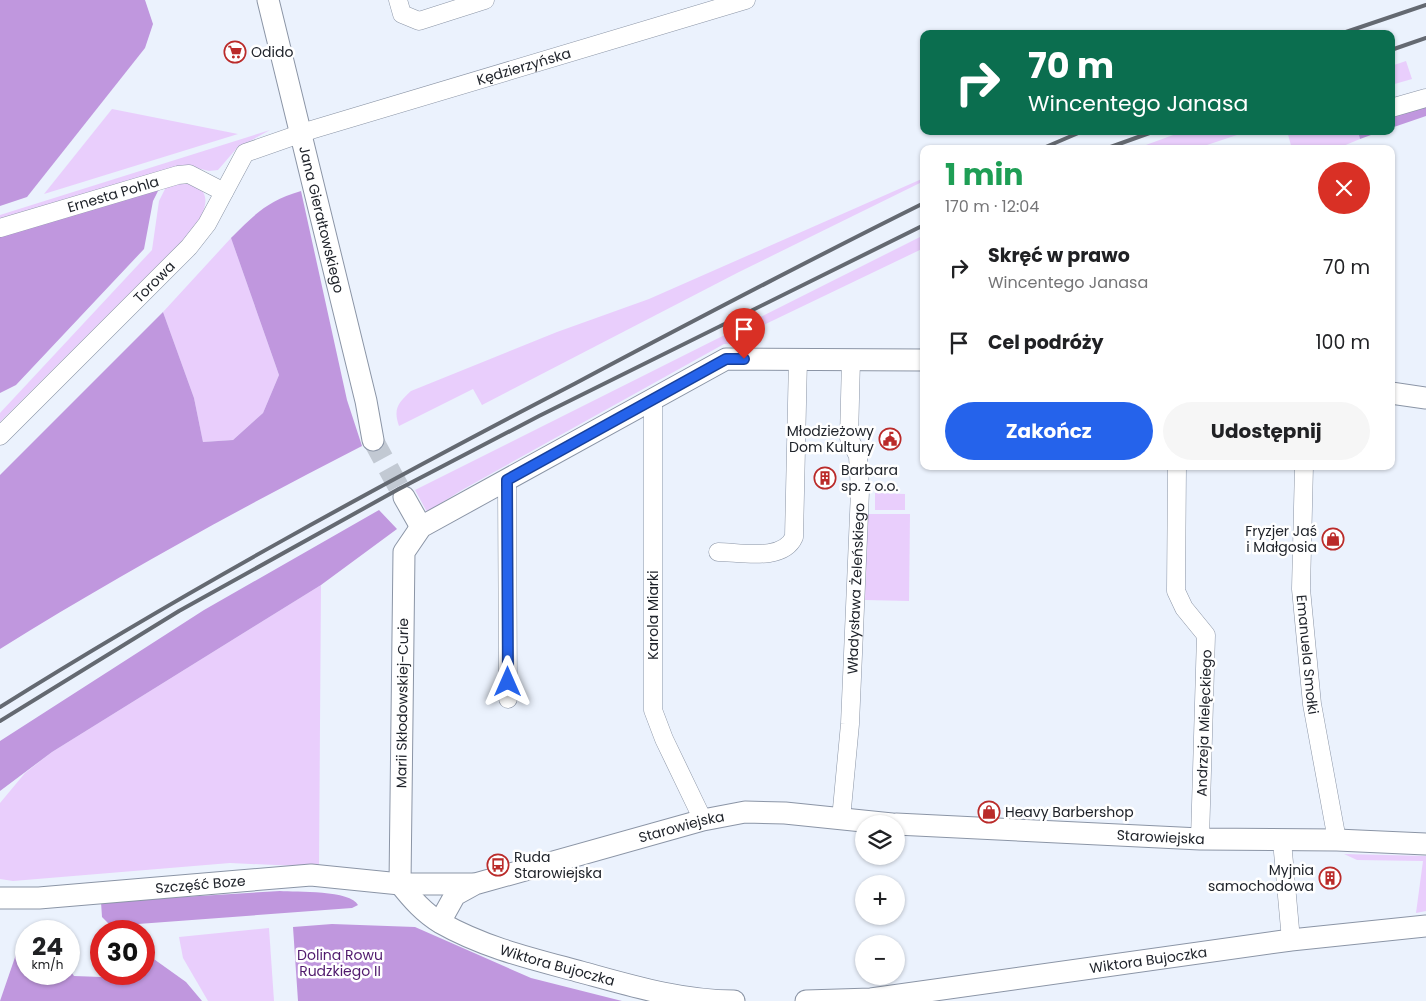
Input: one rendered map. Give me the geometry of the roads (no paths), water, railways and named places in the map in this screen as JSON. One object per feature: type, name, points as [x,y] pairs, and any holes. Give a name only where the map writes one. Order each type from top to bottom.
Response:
[{"type":"street","name":"Jana Gierałtowskiego","points":[[268,0],[366,401],[373,440]]},
{"type":"street","points":[[398,0],[402,14],[419,21],[484,0]]},
{"type":"street","name":"Kędzierzyńska","points":[[300,133],[746,0]]},
{"type":"street","points":[[1395,107],[1426,98]]},
{"type":"street","name":"Torowa","points":[[0,436],[189,247],[207,224],[245,153],[300,133]]},
{"type":"street","name":"Ernesta Pohla","points":[[0,228],[178,175],[189,174],[224,192]]},
{"type":"street","points":[[404,497],[421,527],[726,359],[920,360]]},
{"type":"street","points":[[718,552],[772,552],[784,550],[794,537],[798,359]]},
{"type":"street","name":"Władysława Żeleńskiego","points":[[841,819],[850,724],[860,491],[858,456],[849,438],[851,360]]},
{"type":"street","points":[[1395,394],[1426,398]]},
{"type":"street","name":"Karola Miarki","points":[[653,400],[653,710],[664,739],[703,820]]},
{"type":"street","name":"Andrzeja Mielęckiego","points":[[1177,470],[1176,591],[1184,608],[1206,634],[1200,839]]},
{"type":"street","name":"Emanuela Smołki","points":[[1304,470],[1301,589],[1312,704],[1337,840]]},
{"type":"street","points":[[507,480],[508,699]]},
{"type":"street","name":"Marii Skłodowskiej-Curie","points":[[400,884],[404,552],[421,527]]},
{"type":"street","name":"Starowiejska","points":[[440,922],[455,895],[476,884],[703,820],[745,812],[785,813],[855,820]]},
{"type":"street","name":"Starowiejska","points":[[905,824],[1200,839],[1337,840],[1426,844]]},
{"type":"street","points":[[1282,841],[1291,940]]},
{"type":"street","name":"Szczęść Boze","points":[[0,898],[48,898],[311,875],[400,884]]},
{"type":"street","name":"Starowiejska","points":[[400,884],[476,884]]},
{"type":"street","name":"Wiktora Bujoczka","points":[[400,884],[417,905],[440,922],[506,952],[639,988],[714,1001],[734,1001]]},
{"type":"street","name":"Wiktora Bujoczka","points":[[806,1001],[871,1000],[1291,940],[1426,926]]},
{"type":"tunnel","points":[[373,440],[404,497]]},
{"type":"railway","points":[[1352,30],[1426,5]]},
{"type":"railway","points":[[1395,49],[1426,38]]},
{"type":"railway","points":[[1050,145],[1074,135]]},
{"type":"railway","points":[[1116,145],[1144,135]]},
{"type":"railway","points":[[0,707],[141,621],[357,499],[836,247],[920,205]]},
{"type":"railway","points":[[0,721],[179,611],[397,490],[539,416],[920,227]]},
{"type":"place","name":"Odido","points":[[235,52]]},
{"type":"place","name":"Młodzieżowy Dom Kultury","points":[[890,439]]},
{"type":"place","name":"Barbara sp. z o.o.","points":[[825,478]]},
{"type":"place","name":"Fryzjer Jaś i Małgosia","points":[[1333,539]]},
{"type":"place","name":"Heavy Barbershop","points":[[989,812]]},
{"type":"place","name":"Ruda Starowiejska","points":[[498,865]]},
{"type":"place","name":"Myjnia samochodowa","points":[[1330,878]]},
{"type":"park label","name":"Dolina Rowu Rudzkiego II","points":[[340,964]]}]
